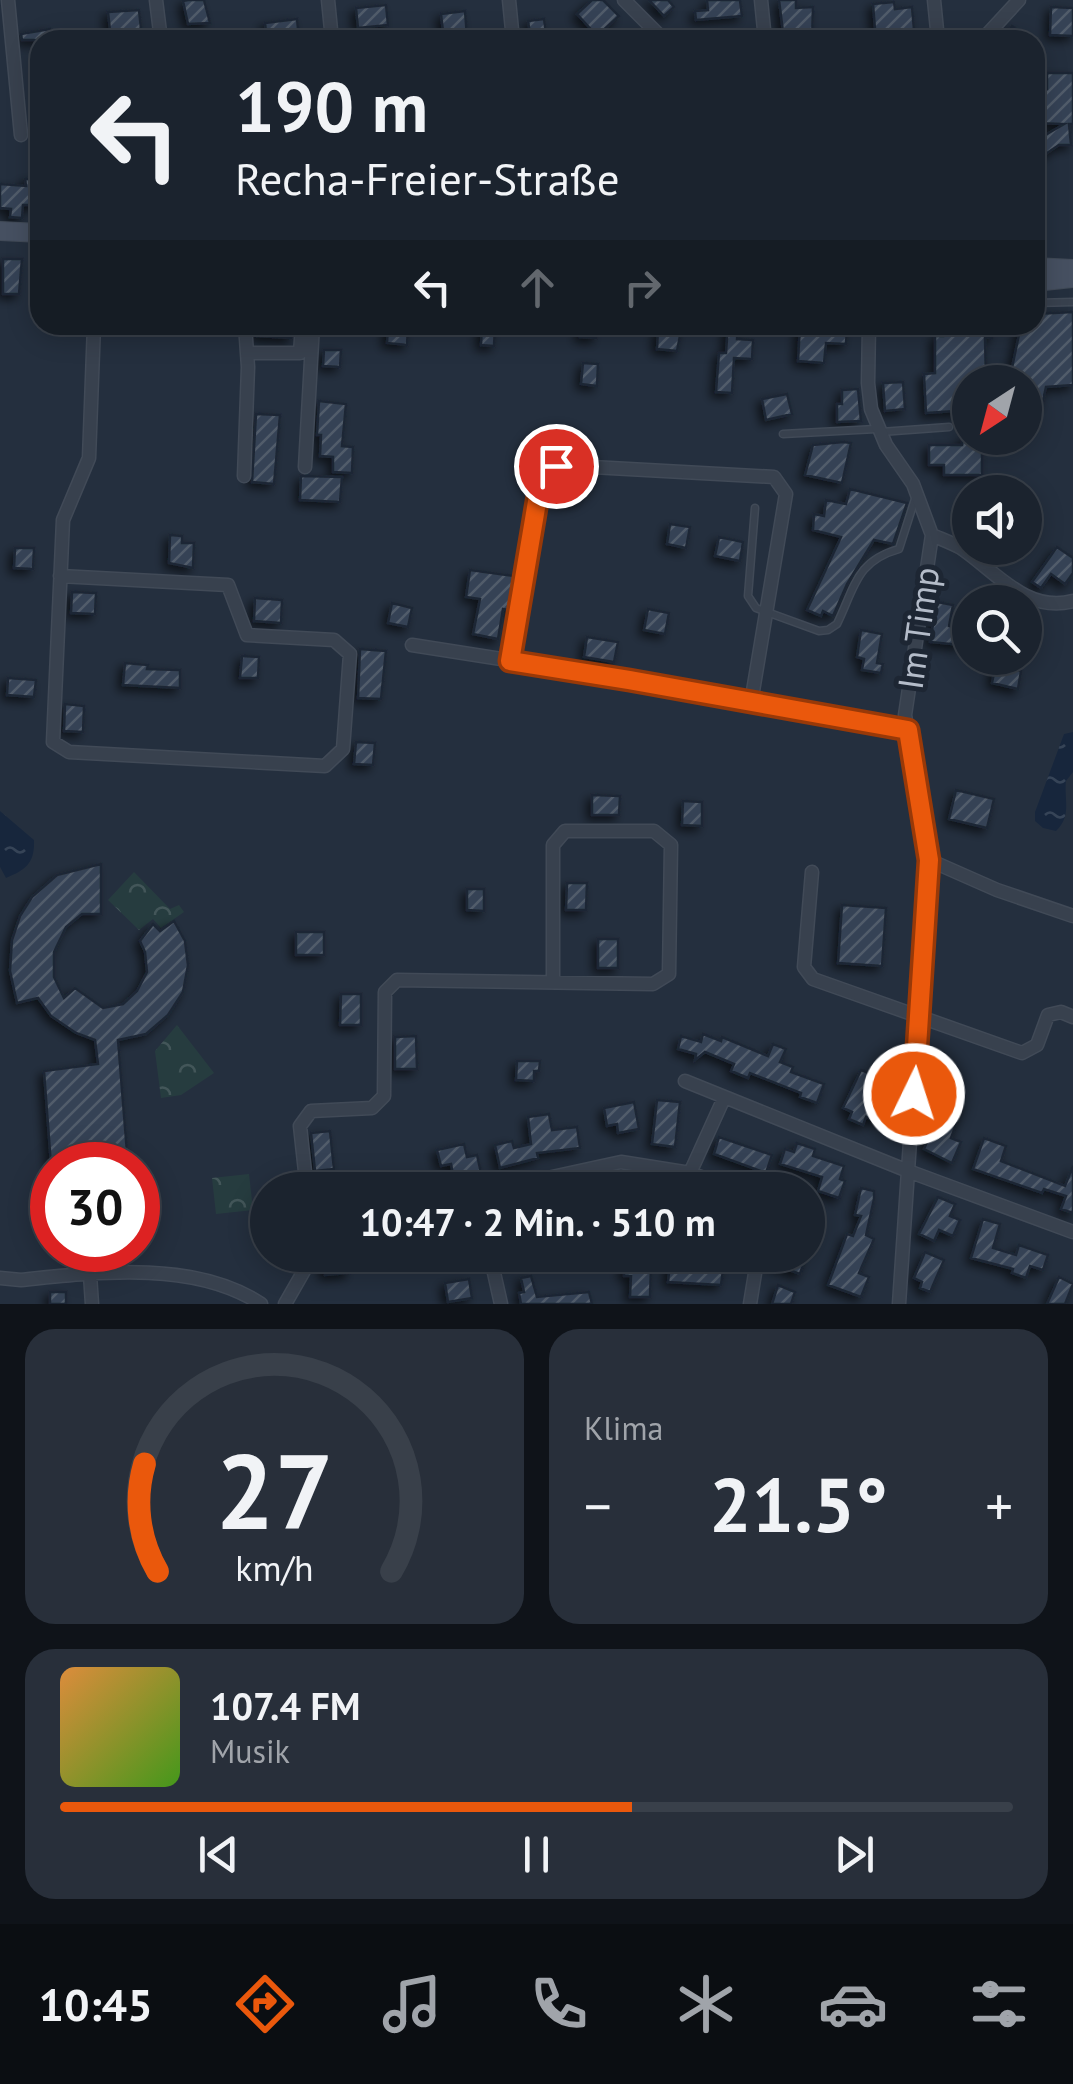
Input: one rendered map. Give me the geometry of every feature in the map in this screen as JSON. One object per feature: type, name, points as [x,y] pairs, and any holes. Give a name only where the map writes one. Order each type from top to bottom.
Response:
[{"type":"main road","points":[[0,231],[30,232]]},
{"type":"main road","points":[[1045,268],[1073,269]]},
{"type":"main road","points":[[1045,281],[1073,278]]},
{"type":"street","points":[[10,0],[20,135]]},
{"type":"street","points":[[156,0],[160,30]]},
{"type":"street","points":[[328,0],[331,30]]},
{"type":"street","points":[[509,0],[512,30]]},
{"type":"street","points":[[624,0],[654,30]]},
{"type":"street","points":[[761,0],[764,30]]},
{"type":"street","points":[[934,0],[937,30]]},
{"type":"street","points":[[991,30],[1019,0]]},
{"type":"street","points":[[60,576],[228,584],[247,635],[334,640],[350,654],[343,749],[325,766],[69,752],[53,742],[62,520],[89,458],[94,335]]},
{"type":"street","points":[[244,476],[245,335]]},
{"type":"street","points":[[248,353],[300,353],[301,335]]},
{"type":"street","points":[[305,467],[312,335]]},
{"type":"street","name":"Im Timp","points":[[867,335],[868,383],[878,430],[917,493],[932,535],[905,714],[929,860],[899,1304]]},
{"type":"street","points":[[510,661],[540,484],[556,466],[774,477],[786,494],[751,703]]},
{"type":"street","points":[[932,535],[960,548],[1013,590],[1052,604],[1073,601]]},
{"type":"street","points":[[412,645],[908,730]]},
{"type":"street","points":[[304,1172],[300,1126],[311,1112],[372,1108],[384,1096],[386,992],[397,980],[653,984],[669,974],[671,844],[654,832],[565,830],[553,845],[552,982]]},
{"type":"street","points":[[929,860],[997,890],[1073,916]]},
{"type":"street","points":[[812,872],[804,967],[813,979],[1022,1052],[1037,1045],[1048,1015],[1060,1012],[1073,1017]]},
{"type":"street","points":[[685,1081],[908,1172],[1073,1232]]},
{"type":"street","points":[[690,1172],[724,1098]]},
{"type":"street","points":[[575,1172],[621,1162],[684,1172]]},
{"type":"street","points":[[0,1278],[169,1272],[214,1281],[261,1304]]},
{"type":"street","points":[[285,1304],[303,1272]]},
{"type":"street","points":[[494,1272],[501,1304]]},
{"type":"street","points":[[750,1304],[755,1272]]},
{"type":"street","points":[[90,1276],[92,1304]]},
{"type":"lane","points":[[1045,303],[1073,302]]},
{"type":"lane","points":[[782,434],[950,427]]},
{"type":"lane","points":[[755,508],[748,596],[756,608],[828,630],[836,624],[864,567],[872,558],[899,548],[917,493]]},
{"type":"green space","points":[[134,872],[170,909],[179,905],[184,912],[161,928],[153,919],[139,930],[108,900]]},
{"type":"green space","points":[[177,1025],[214,1073],[181,1095],[161,1098],[155,1051]]},
{"type":"green space","points":[[249,1174],[250,1210],[216,1214],[212,1178]]},
{"type":"water","points":[[1073,732],[1073,772],[1066,781],[1064,820],[1056,831],[1043,828],[1035,821],[1035,812],[1064,734]]},
{"type":"water","points":[[0,811],[34,840],[28,865],[6,878],[0,867]]},
{"type":"building","points":[[204,0],[210,23],[188,24],[183,1]]},
{"type":"building","points":[[592,0],[603,0],[619,16],[604,30],[592,30],[577,14]]},
{"type":"building","points":[[649,0],[668,0],[674,7],[664,16]]},
{"type":"building","points":[[707,0],[740,0],[742,16],[696,20],[695,11],[708,10]]},
{"type":"building","points":[[779,0],[796,0],[796,8],[813,7],[812,30],[783,30]]},
{"type":"building","points":[[894,2],[895,9],[912,7],[914,30],[875,29],[873,4]]},
{"type":"building","points":[[386,5],[388,25],[358,28],[356,8]]},
{"type":"building","points":[[1051,7],[1073,8],[1073,36],[1050,35]]},
{"type":"building","points":[[139,10],[141,30],[110,30],[108,12]]},
{"type":"building","points":[[465,11],[466,30],[443,30],[441,14]]},
{"type":"building","points":[[297,19],[298,30],[266,30],[265,23]]},
{"type":"building","points":[[544,19],[546,30],[529,30],[528,21]]},
{"type":"building","points":[[1047,73],[1073,73],[1071,145],[1059,145],[1045,154],[1045,135],[1064,124],[1045,123]]},
{"type":"building","points":[[25,179],[30,179],[30,205],[23,205],[22,218],[10,217],[11,209],[0,208],[0,184],[26,186]]},
{"type":"building","points":[[3,259],[22,259],[19,294],[3,294]]},
{"type":"building","points":[[1073,312],[1073,385],[1046,387],[1042,405],[1042,365],[1013,365],[1019,335],[1045,335],[1045,313]]},
{"type":"building","points":[[257,335],[291,335],[291,338]]},
{"type":"building","points":[[387,335],[408,335],[407,345],[387,343]]},
{"type":"building","points":[[482,335],[495,335],[494,346],[481,345]]},
{"type":"building","points":[[658,335],[680,335],[677,351],[657,349]]},
{"type":"building","points":[[727,335],[753,340],[752,359],[734,358],[732,393],[716,392],[719,353],[726,353]]},
{"type":"building","points":[[799,335],[846,335],[846,344],[826,343],[824,363],[798,361]]},
{"type":"building","points":[[992,335],[992,338],[985,337],[986,365],[952,365],[952,411],[926,413],[924,374],[935,373],[935,336]]},
{"type":"building","points":[[324,350],[341,350],[340,367],[323,366]]},
{"type":"building","points":[[583,363],[598,364],[597,386],[581,384]]},
{"type":"building","points":[[903,382],[905,409],[885,411],[883,383]]},
{"type":"building","points":[[858,389],[861,421],[837,422],[842,390]]},
{"type":"building","points":[[787,394],[792,414],[766,420],[762,399]]},
{"type":"building","points":[[319,401],[346,404],[342,446],[353,447],[352,473],[333,472],[333,457],[320,456]]},
{"type":"building","points":[[256,414],[280,415],[274,484],[252,482]]},
{"type":"building","points":[[851,443],[842,483],[805,475],[813,445]]},
{"type":"building","points":[[929,445],[952,445],[952,455],[982,455],[982,475],[944,475],[944,465],[929,465]]},
{"type":"building","points":[[301,476],[342,477],[340,502],[300,500]]},
{"type":"building","points":[[561,478],[581,482],[578,499],[558,495]]},
{"type":"building","points":[[850,489],[907,503],[893,544],[874,540],[833,616],[823,611],[821,616],[807,610],[841,537],[813,530],[814,514],[824,516],[826,500],[846,504]]},
{"type":"building","points":[[670,524],[690,527],[686,548],[667,544]]},
{"type":"building","points":[[170,535],[182,536],[182,543],[194,543],[193,568],[169,563]]},
{"type":"building","points":[[719,537],[743,542],[740,561],[715,556]]},
{"type":"building","points":[[1057,547],[1073,558],[1073,573],[1065,584],[1051,574],[1042,587],[1032,582]]},
{"type":"building","points":[[15,548],[34,548],[33,569],[14,568]]},
{"type":"building","points":[[470,570],[514,576],[498,639],[473,634],[480,599],[466,597]]},
{"type":"building","points":[[72,592],[96,593],[95,614],[71,613]]},
{"type":"building","points":[[255,598],[282,600],[281,623],[254,621]]},
{"type":"building","points":[[937,602],[952,605],[952,644],[930,642]]},
{"type":"building","points":[[392,603],[412,608],[408,627],[388,623]]},
{"type":"building","points":[[648,609],[669,613],[665,634],[644,630]]},
{"type":"building","points":[[861,630],[882,634],[877,663],[883,664],[881,673],[862,670],[864,659],[857,657]]},
{"type":"building","points":[[587,637],[618,642],[614,662],[584,657]]},
{"type":"building","points":[[360,649],[386,651],[381,699],[358,698]]},
{"type":"building","points":[[242,656],[259,657],[258,678],[240,678]]},
{"type":"building","points":[[125,663],[148,665],[147,669],[180,670],[180,688],[123,685]]},
{"type":"building","points":[[994,675],[1020,675],[1018,689],[992,683]]},
{"type":"building","points":[[8,678],[36,680],[34,697],[7,695]]},
{"type":"building","points":[[65,704],[84,706],[83,732],[64,731]]},
{"type":"building","points":[[356,742],[375,743],[373,765],[354,764]]},
{"type":"building","points":[[956,790],[994,799],[987,828],[949,819]]},
{"type":"building","points":[[592,795],[620,796],[619,815],[592,815]]},
{"type":"building","points":[[683,801],[702,802],[702,826],[682,825]]},
{"type":"building","points":[[101,864],[101,914],[82,914],[66,927],[54,952],[54,977],[64,998],[75,988],[103,1008],[123,1004],[137,991],[147,972],[140,941],[153,924],[160,931],[174,921],[185,941],[188,965],[183,992],[168,1015],[146,1034],[118,1040],[126,1142],[49,1142],[44,1071],[98,1064],[95,1040],[51,1016],[38,998],[17,1003],[10,971],[12,940],[20,916],[32,897],[57,875]]},
{"type":"building","points":[[567,883],[587,883],[586,910],[566,910]]},
{"type":"building","points":[[467,889],[484,889],[484,911],[467,910]]},
{"type":"building","points":[[842,905],[886,908],[882,966],[838,963]]},
{"type":"building","points":[[296,932],[324,932],[324,955],[296,955]]},
{"type":"building","points":[[598,939],[618,939],[618,968],[598,968]]},
{"type":"building","points":[[341,994],[361,994],[361,1025],[340,1025]]},
{"type":"building","points":[[703,1034],[721,1041],[722,1037],[768,1056],[773,1044],[786,1049],[780,1062],[793,1067],[791,1072],[824,1084],[817,1103],[750,1073],[748,1078],[731,1071],[734,1064],[705,1052],[695,1060],[696,1054],[678,1049],[681,1036],[701,1042]]},
{"type":"building","points":[[416,1036],[417,1069],[395,1069],[395,1037]]},
{"type":"building","points":[[517,1061],[540,1061],[534,1081],[516,1080]]},
{"type":"building","points":[[861,1070],[884,1079],[873,1105],[881,1109],[876,1122],[866,1117],[863,1125],[849,1119],[852,1112],[843,1108]]},
{"type":"building","points":[[934,1092],[964,1102],[951,1138],[961,1142],[952,1163],[924,1149],[939,1115],[927,1111]]},
{"type":"building","points":[[657,1100],[680,1102],[675,1147],[652,1144]]},
{"type":"building","points":[[634,1102],[639,1129],[618,1133],[617,1124],[607,1126],[604,1108]]},
{"type":"building","points":[[549,1114],[552,1130],[577,1127],[580,1148],[537,1153],[538,1158],[500,1168],[495,1145],[512,1141],[514,1148],[531,1144],[528,1117]]},
{"type":"building","points":[[330,1131],[334,1169],[315,1171],[311,1133]]},
{"type":"building","points":[[719,1137],[772,1155],[763,1172],[714,1154]]},
{"type":"building","points":[[984,1138],[1006,1146],[1001,1161],[1065,1186],[1073,1166],[1073,1213],[1061,1209],[1066,1196],[1044,1189],[1042,1193],[973,1169]]},
{"type":"building","points":[[797,1143],[815,1149],[813,1156],[844,1166],[840,1179],[845,1181],[839,1198],[825,1193],[825,1172],[806,1172],[780,1164],[785,1149],[794,1152]]},
{"type":"building","points":[[464,1144],[467,1157],[477,1155],[481,1172],[453,1172],[451,1164],[441,1166],[437,1150]]},
{"type":"building","points":[[861,1188],[874,1191],[866,1235],[874,1239],[859,1273],[869,1277],[861,1297],[828,1285],[847,1234],[853,1236],[861,1216],[855,1215]]},
{"type":"building","points":[[938,1197],[955,1204],[950,1216],[960,1220],[953,1236],[939,1230],[934,1241],[919,1234]]},
{"type":"building","points":[[983,1219],[1000,1224],[993,1248],[1016,1255],[1019,1245],[1048,1255],[1043,1270],[1030,1266],[1026,1278],[1012,1273],[1013,1269],[971,1258]]},
{"type":"building","points":[[925,1252],[944,1260],[930,1292],[920,1288],[922,1282],[914,1278]]},
{"type":"building","points":[[624,1272],[651,1272],[650,1297],[630,1297],[631,1276],[624,1276]]},
{"type":"building","points":[[669,1272],[723,1272],[721,1285],[668,1282]]},
{"type":"building","points":[[531,1276],[537,1297],[589,1292],[592,1304],[521,1304],[521,1278]]},
{"type":"building","points":[[1059,1277],[1073,1284],[1065,1304],[1047,1304]]},
{"type":"building","points":[[469,1279],[472,1298],[448,1302],[445,1283]]},
{"type":"building","points":[[778,1285],[795,1292],[791,1304],[772,1304]]},
{"type":"building","points":[[50,1292],[66,1292],[66,1304],[50,1304]]},
{"type":"route","points":[[556,466],[540,484],[510,661],[908,730],[929,860],[914,1094]]}]
